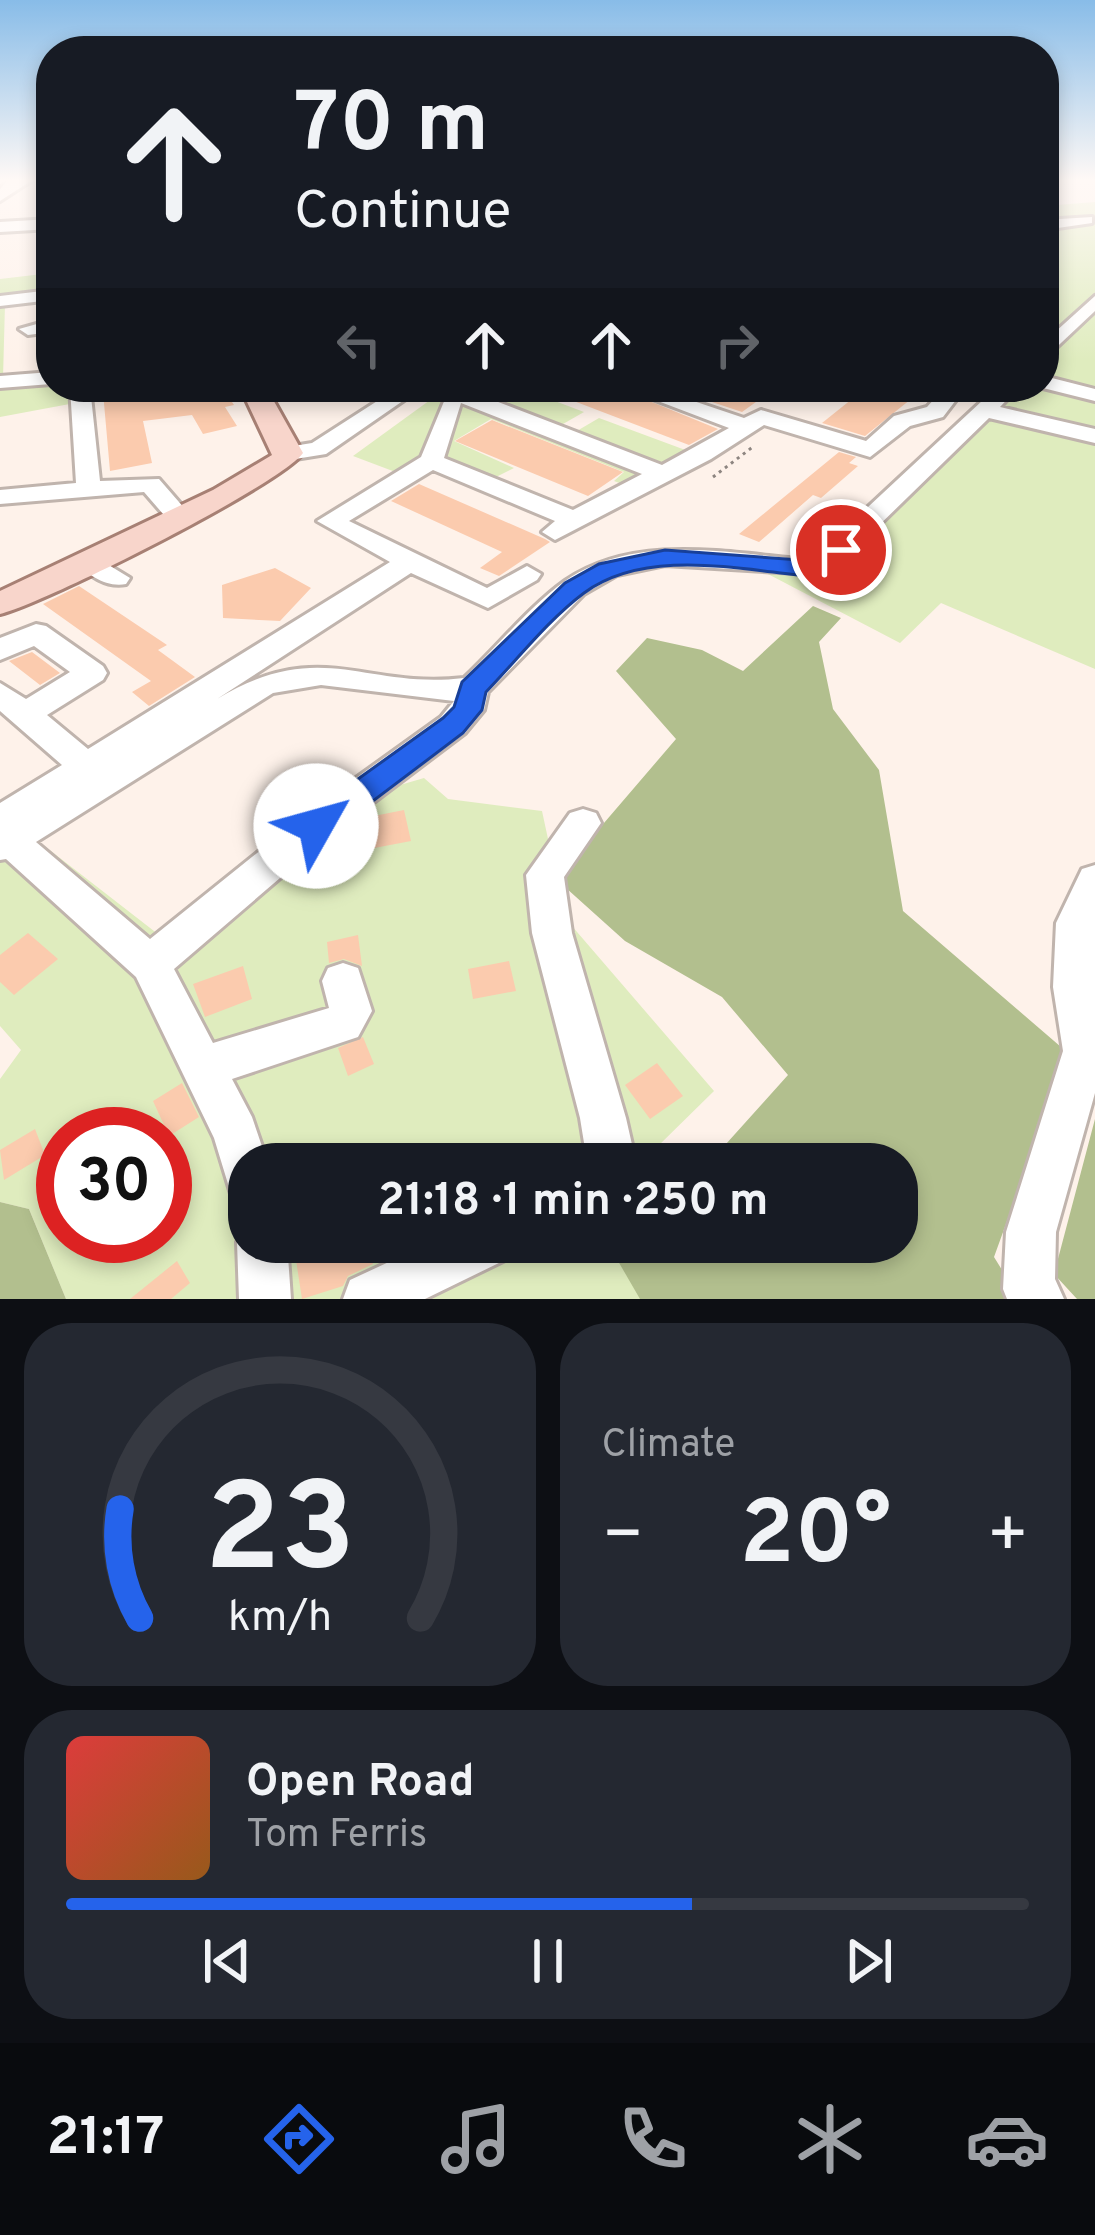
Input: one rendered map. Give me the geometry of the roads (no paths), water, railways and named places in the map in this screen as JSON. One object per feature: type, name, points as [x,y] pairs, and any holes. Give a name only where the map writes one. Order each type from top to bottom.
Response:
[{"type":"main road","points":[[0,604],[102,569],[179,518],[268,472],[289,453],[261,402]]},
{"type":"street","points":[[0,301],[36,297]]},
{"type":"street","points":[[1059,338],[1095,301]]},
{"type":"street","points":[[1059,324],[1070,327]]},
{"type":"street","points":[[28,329],[36,328]]},
{"type":"street","points":[[0,382],[36,379]]},
{"type":"street","points":[[1059,386],[1095,395]]},
{"type":"street","points":[[81,402],[89,489]]},
{"type":"street","points":[[289,453],[318,449],[390,402]]},
{"type":"street","points":[[455,402],[430,460],[330,521],[488,599],[527,574]]},
{"type":"street","points":[[488,402],[662,473]]},
{"type":"street","points":[[674,402],[870,450],[902,421],[935,412],[943,402]]},
{"type":"street","points":[[150,964],[316,826],[453,725],[468,710],[472,688],[574,588],[608,569],[665,557],[818,569],[994,402]]},
{"type":"street","points":[[986,410],[1095,436]]},
{"type":"street","points":[[561,434],[591,416]]},
{"type":"street","points":[[430,460],[564,526],[760,421]]},
{"type":"street","points":[[0,497],[150,484],[179,518]]},
{"type":"street","points":[[3,836],[87,766],[410,562]]},
{"type":"street","points":[[0,650],[36,633],[92,673],[12,704],[87,766]]},
{"type":"street","points":[[3,836],[265,684],[321,675],[446,691],[472,688]]},
{"type":"street","points":[[583,823],[545,875],[552,932],[608,1143]]},
{"type":"street","points":[[3,836],[150,964],[239,1143]]},
{"type":"street","points":[[1038,1299],[1029,1289],[1031,1232],[1085,1051],[1074,987],[1076,923],[1095,880]]},
{"type":"street","points":[[200,1068],[343,1023],[351,1011],[344,981]]},
{"type":"street","points":[[263,1263],[265,1299]]},
{"type":"street","points":[[369,1299],[444,1263]]}]
